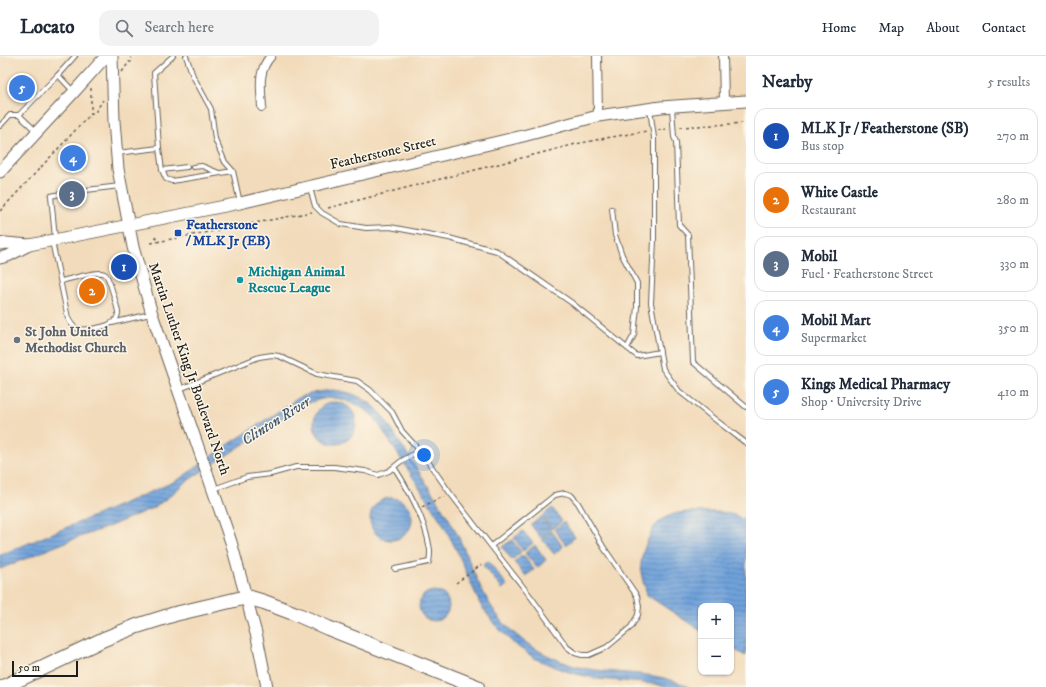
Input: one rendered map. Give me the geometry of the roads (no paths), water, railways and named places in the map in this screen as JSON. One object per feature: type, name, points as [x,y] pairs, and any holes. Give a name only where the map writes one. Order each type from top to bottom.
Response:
[{"type":"highway","points":[[3,687],[104,639],[137,626],[175,614],[246,597],[296,614],[477,687]]},
{"type":"main road","points":[[0,172],[106,56]]},
{"type":"main road","name":"Martin Luther King Jr Boulevard North","points":[[112,56],[114,121],[121,186],[128,225],[138,266],[152,314],[231,542],[257,637],[267,687]]},
{"type":"main road","name":"Featherstone Street","points":[[0,244],[6,243],[29,245],[240,203],[598,116],[650,108],[746,101]]},
{"type":"main road","name":"Featherstone Street","points":[[0,258],[8,256],[29,245]]},
{"type":"street","points":[[262,107],[261,73],[264,64],[271,56]]},
{"type":"street","points":[[597,56],[598,116]]},
{"type":"street","points":[[723,56],[724,102]]},
{"type":"lane","points":[[19,115],[75,56]]},
{"type":"lane","points":[[173,56],[154,74],[159,148],[162,170],[166,179],[172,181],[233,171]]},
{"type":"lane","points":[[186,56],[193,76],[212,109],[215,139],[225,162],[233,171],[240,203]]},
{"type":"lane","points":[[58,75],[74,92]]},
{"type":"lane","points":[[672,106],[674,137],[676,142],[679,225],[688,235],[693,362],[746,407]]},
{"type":"lane","points":[[650,108],[654,138],[654,240],[651,303],[663,369],[679,391],[746,443]]},
{"type":"lane","points":[[0,126],[10,115],[19,115],[37,132]]},
{"type":"lane","points":[[117,153],[159,148]]},
{"type":"lane","points":[[193,167],[202,166],[220,174]]},
{"type":"lane","points":[[162,170],[187,167]]},
{"type":"lane","points":[[78,191],[121,186]]},
{"type":"lane","points":[[310,186],[315,206],[322,213],[341,224],[366,228],[390,227],[449,238],[497,251],[572,303],[637,356],[660,352]]},
{"type":"lane","points":[[65,193],[51,196],[54,240],[68,318],[72,325],[76,329],[94,329],[152,314]]},
{"type":"lane","points":[[612,209],[615,235],[622,255],[636,283],[638,308],[634,335],[627,348]]},
{"type":"lane","points":[[61,281],[96,273],[106,275],[109,279],[118,314],[112,324]]},
{"type":"lane","points":[[179,390],[259,357],[272,355],[279,356],[317,374],[356,381],[370,390],[392,412],[402,431],[420,450],[450,493],[491,546],[531,597],[567,647],[582,655],[589,655],[607,647],[631,627],[638,615],[639,606],[637,596],[604,548],[578,503],[571,495],[565,493],[555,495],[491,546]]},
{"type":"lane","points":[[213,488],[247,477],[271,474],[296,467],[334,467],[365,471],[378,475],[389,471],[400,462],[420,450]]},
{"type":"lane","points":[[394,467],[403,481],[416,509],[427,536],[430,552],[429,562],[395,569]]},
{"type":"water","name":"Clinton River","points":[[333,390],[358,396],[370,403],[380,412],[449,519],[493,609],[516,635],[545,654],[571,665],[581,668],[656,676],[689,687],[667,687],[655,684],[598,679],[572,673],[536,659],[514,644],[495,625],[480,604],[457,551],[443,524],[374,417],[359,406],[337,398],[314,401],[304,405],[184,483],[155,507],[0,569],[0,555],[178,480],[300,397],[317,392]]},
{"type":"water","points":[[331,402],[339,402],[347,405],[353,411],[356,423],[353,435],[347,441],[339,444],[331,444],[323,441],[317,435],[314,427],[314,419],[317,411],[323,405]]},
{"type":"water","points":[[387,498],[395,498],[403,501],[409,507],[412,519],[409,531],[403,537],[395,540],[387,540],[379,537],[373,531],[370,523],[370,515],[373,507],[379,501]]},
{"type":"water","points":[[552,508],[562,521],[552,529],[542,516]]},
{"type":"water","points":[[683,512],[727,513],[746,521],[746,656],[734,650],[734,603],[698,603],[698,629],[647,595],[641,573],[641,560],[652,530],[666,517]]},
{"type":"water","points":[[541,517],[551,530],[541,538],[531,525]]},
{"type":"water","points":[[564,522],[575,537],[566,545],[554,530]]},
{"type":"water","points":[[523,531],[533,543],[523,551],[514,538]]},
{"type":"water","points":[[552,531],[563,547],[554,554],[542,539]]},
{"type":"water","points":[[512,540],[521,552],[512,560],[502,547]]},
{"type":"water","points":[[535,545],[546,560],[537,568],[525,553]]},
{"type":"water","points":[[523,555],[534,570],[525,576],[514,562]]},
{"type":"water","points":[[488,561],[507,585],[502,589],[483,565]]},
{"type":"water","points":[[434,591],[445,595],[449,606],[445,617],[434,621],[423,617],[419,606],[423,595]]},
{"type":"place","name":"Kings Medical Pharmacy","points":[[22,88]]},
{"type":"place","name":"Mobil Mart","points":[[73,158]]},
{"type":"place","name":"Mobil","points":[[72,194]]},
{"type":"place","name":"Featherstone / MLK Jr (EB)","points":[[178,233]]},
{"type":"place","name":"MLK Jr / Featherstone (SB)","points":[[124,267]]},
{"type":"place","name":"Michigan Animal Rescue League","points":[[240,280]]},
{"type":"place","name":"White Castle","points":[[92,291]]},
{"type":"place","name":"St John United Methodist Church","points":[[17,340]]}]
